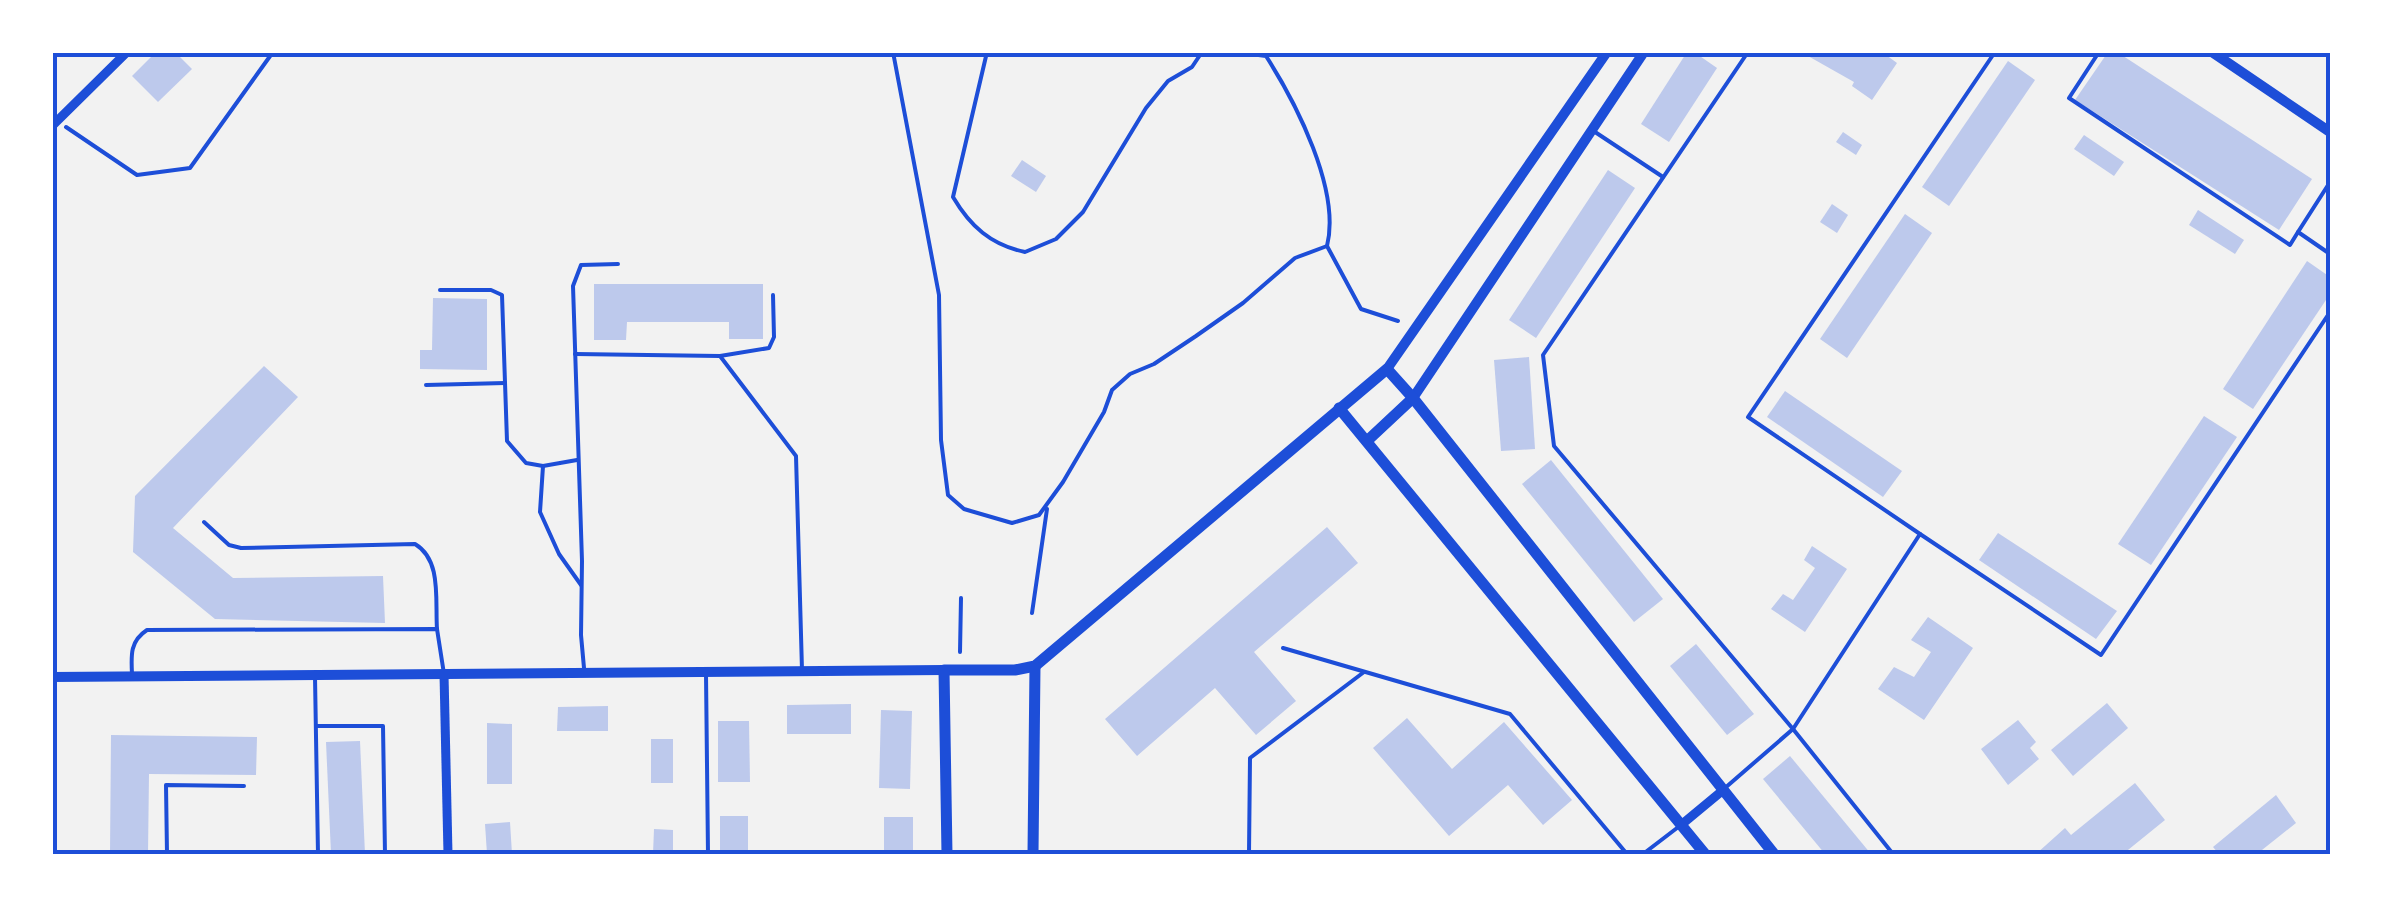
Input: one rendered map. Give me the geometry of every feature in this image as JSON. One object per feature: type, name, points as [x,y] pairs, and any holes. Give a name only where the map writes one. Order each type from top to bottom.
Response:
[{"type":"main road","points":[[947,854],[944,670],[1015,670],[1035,666],[1387,370],[1774,854]]},
{"type":"main road","points":[[1367,441],[1413,398]]},
{"type":"main road","points":[[1339,408],[1705,854]]},
{"type":"main road","points":[[1033,854],[1035,666]]},
{"type":"street","points":[[55,124],[127,52]]},
{"type":"street","points":[[1387,370],[1607,52]]},
{"type":"street","points":[[1413,398],[1644,52]]},
{"type":"street","points":[[2212,52],[2330,132]]},
{"type":"street","points":[[52,677],[944,670]]},
{"type":"street","points":[[444,674],[448,854]]},
{"type":"street","points":[[1681,825],[1722,791]]},
{"type":"lane","points":[[1748,52],[1543,355],[1554,446],[1794,729],[1894,854]]},
{"type":"lane","points":[[1995,52],[1748,417],[2101,654],[2330,312]]},
{"type":"lane","points":[[2099,52],[2069,98],[2290,244],[2330,182]]},
{"type":"lane","points":[[1592,130],[1663,178]]},
{"type":"lane","points":[[2298,232],[2330,254]]},
{"type":"lane","points":[[585,673],[580,634],[573,286],[582,265],[618,264]]},
{"type":"lane","points":[[440,290],[492,290],[502,295],[507,442],[526,463],[543,466],[578,460]]},
{"type":"lane","points":[[575,354],[720,356],[768,348],[774,337],[773,295]]},
{"type":"lane","points":[[720,356],[796,456],[802,671]]},
{"type":"lane","points":[[426,384],[505,383]]},
{"type":"lane","points":[[543,466],[540,512],[559,554],[581,585]]},
{"type":"lane","points":[[204,522],[229,544],[241,548],[416,544],[428,551],[434,564],[436,629],[444,674]]},
{"type":"lane","points":[[1722,791],[1794,729],[1920,534]]},
{"type":"lane","points":[[132,676],[131,649],[137,636],[147,630],[436,629]]},
{"type":"lane","points":[[1283,648],[1510,714],[1627,854]]},
{"type":"lane","points":[[706,672],[708,854]]},
{"type":"lane","points":[[1249,854],[1250,758],[1364,672]]},
{"type":"lane","points":[[315,677],[318,854]]},
{"type":"lane","points":[[317,726],[383,726],[385,854]]},
{"type":"lane","points":[[167,854],[166,785],[244,786]]},
{"type":"lane","points":[[1643,854],[1681,825]]},
{"type":"path","points":[[55,124],[137,175],[190,168],[274,52]]},
{"type":"path","points":[[894,52],[939,295],[941,440],[948,495],[964,509],[1012,523],[1032,520],[1047,504],[1120,382],[1154,364],[1243,303],[1295,258],[1327,246]]},
{"type":"path","points":[[987,52],[952,197],[967,221],[987,237],[1025,252],[1056,239],[1082,212],[1146,108],[1168,81],[1192,67],[1202,52]]},
{"type":"path","points":[[1236,52],[1266,56],[1311,137],[1331,231],[1327,246],[1361,309],[1398,321]]},
{"type":"path","points":[[1032,613],[1047,504]]},
{"type":"path","points":[[960,652],[961,598]]},
{"type":"building","points":[[156,52],[175,52],[192,69],[158,102],[132,76]]},
{"type":"building","points":[[1687,52],[1694,52],[1717,68],[1669,142],[1641,124]]},
{"type":"building","points":[[1810,52],[1882,52],[1897,63],[1872,100],[1852,86],[1854,82],[1808,56]]},
{"type":"building","points":[[2108,52],[2117,52],[2312,179],[2279,230],[2075,100]]},
{"type":"building","points":[[2008,61],[2035,80],[1949,206],[1922,187]]},
{"type":"building","points":[[1843,132],[1862,145],[1856,155],[1836,142]]},
{"type":"building","points":[[2084,135],[2124,162],[2114,176],[2074,149]]},
{"type":"building","points":[[1022,160],[1046,176],[1036,192],[1011,176]]},
{"type":"building","points":[[1608,170],[1635,188],[1536,338],[1509,320]]},
{"type":"building","points":[[1832,204],[1848,215],[1837,233],[1820,222]]},
{"type":"building","points":[[2198,210],[2244,240],[2235,254],[2189,225]]},
{"type":"building","points":[[1905,214],[1932,233],[1847,358],[1820,339]]},
{"type":"building","points":[[2307,261],[2330,277],[2330,294],[2253,409],[2223,389]]},
{"type":"building","points":[[594,284],[763,284],[763,339],[729,339],[729,322],[627,322],[626,340],[594,340]]},
{"type":"building","points":[[433,298],[487,299],[487,370],[420,369],[420,350],[432,350]]},
{"type":"building","points":[[1529,357],[1535,449],[1501,451],[1494,360]]},
{"type":"building","points":[[264,366],[298,397],[173,528],[233,578],[383,576],[385,623],[215,619],[133,552],[135,496]]},
{"type":"building","points":[[1785,391],[1902,471],[1883,497],[1767,417]]},
{"type":"building","points":[[2204,416],[2237,437],[2151,565],[2118,544]]},
{"type":"building","points":[[1551,460],[1663,599],[1634,622],[1522,484]]},
{"type":"building","points":[[1327,527],[1358,563],[1254,652],[1296,701],[1256,735],[1215,688],[1137,756],[1105,719]]},
{"type":"building","points":[[1998,533],[2117,611],[2096,639],[1979,560]]},
{"type":"building","points":[[1812,546],[1847,569],[1805,632],[1771,609],[1783,594],[1793,600],[1815,568],[1804,560]]},
{"type":"building","points":[[1928,617],[1973,648],[1924,720],[1878,689],[1894,667],[1914,677],[1931,652],[1911,640]]},
{"type":"building","points":[[1696,644],[1754,714],[1727,735],[1670,666]]},
{"type":"building","points":[[2107,703],[2128,728],[2073,776],[2051,750]]},
{"type":"building","points":[[851,704],[851,734],[787,734],[787,705]]},
{"type":"building","points":[[608,706],[608,731],[557,731],[558,707]]},
{"type":"building","points":[[881,710],[912,711],[910,789],[879,788]]},
{"type":"building","points":[[1407,718],[1452,769],[1504,722],[1572,800],[1543,825],[1508,785],[1449,836],[1373,748]]},
{"type":"building","points":[[2018,720],[2036,742],[2030,748],[2039,759],[2008,785],[1981,749]]},
{"type":"building","points":[[718,721],[749,721],[750,782],[718,782]]},
{"type":"building","points":[[487,723],[512,724],[512,784],[487,784]]},
{"type":"building","points":[[111,735],[257,737],[256,775],[149,774],[148,854],[110,854]]},
{"type":"building","points":[[651,739],[673,739],[673,783],[651,783]]},
{"type":"building","points":[[360,741],[365,854],[331,854],[326,742]]},
{"type":"building","points":[[1790,756],[1871,854],[1825,854],[1763,779]]},
{"type":"building","points":[[2135,783],[2165,820],[2123,854],[2036,854],[2065,828],[2071,835]]},
{"type":"building","points":[[2276,795],[2296,823],[2257,854],[2219,854],[2213,847]]},
{"type":"building","points":[[720,816],[748,816],[748,854],[720,854]]},
{"type":"building","points":[[884,817],[913,817],[913,854],[884,854]]},
{"type":"building","points":[[510,822],[512,854],[487,854],[485,824]]},
{"type":"building","points":[[654,829],[673,830],[673,854],[653,854]]}]
